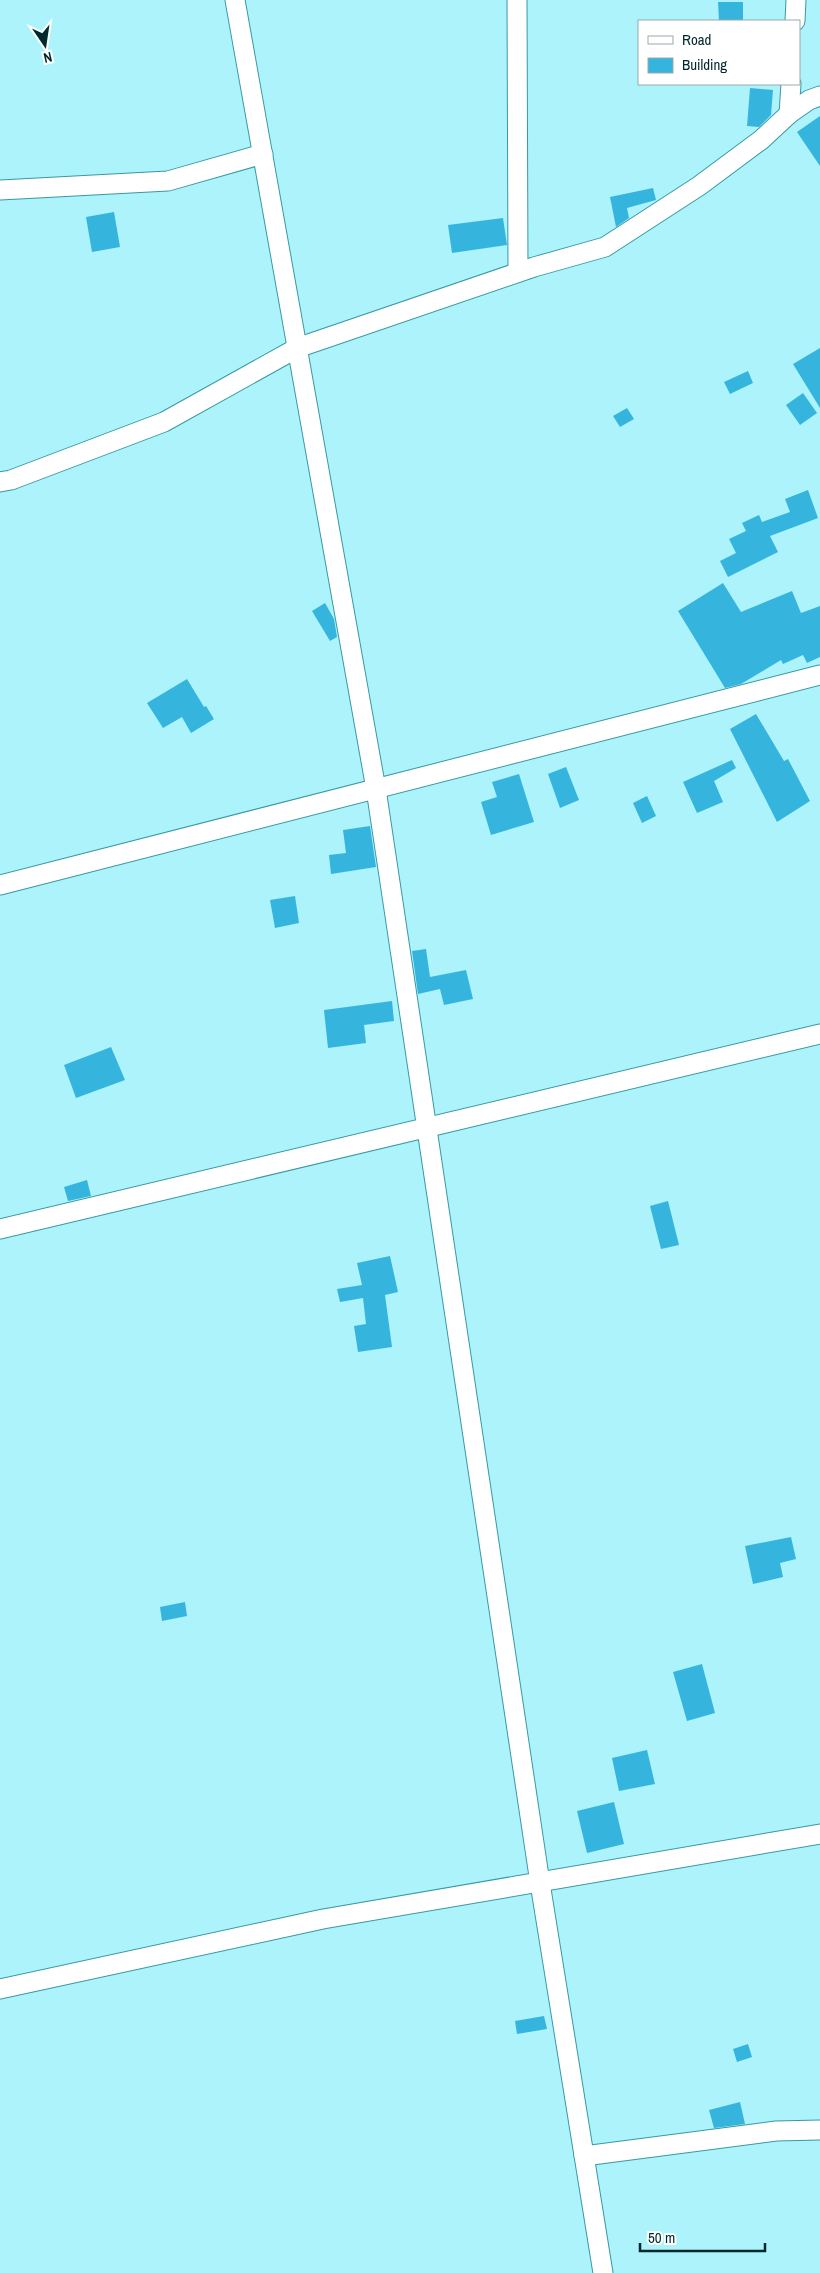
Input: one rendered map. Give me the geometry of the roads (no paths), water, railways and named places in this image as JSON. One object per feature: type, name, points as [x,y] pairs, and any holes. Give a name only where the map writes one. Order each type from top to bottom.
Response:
[{"type":"street","points":[[235,0],[376,789],[540,1883],[603,2273]]},
{"type":"street","points":[[517,0],[518,272]]},
{"type":"street","points":[[795,20],[796,0]]},
{"type":"street","points":[[790,114],[791,85]]},
{"type":"street","points":[[0,482],[11,480],[164,422],[297,348],[518,272],[605,248],[699,186],[761,140],[790,114],[809,100],[820,96]]},
{"type":"street","points":[[0,190],[168,182],[262,154]]},
{"type":"street","points":[[0,885],[820,675]]},
{"type":"street","points":[[0,1229],[820,1034]]},
{"type":"street","points":[[0,1989],[323,1920],[820,1834]]},
{"type":"street","points":[[584,2156],[776,2131],[820,2130]]}]
